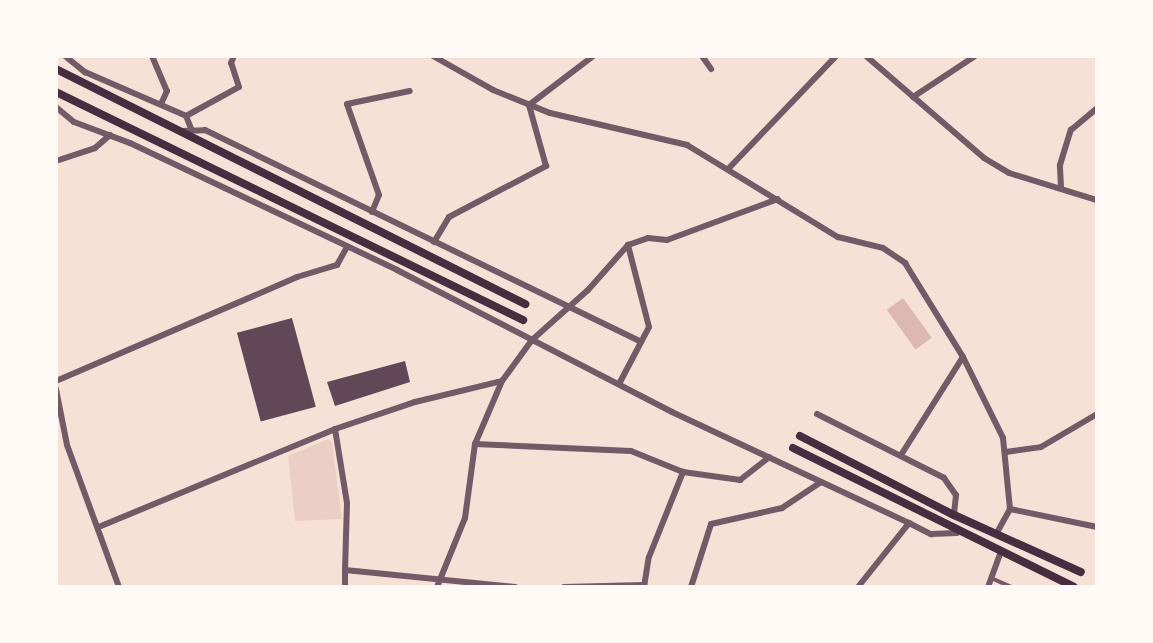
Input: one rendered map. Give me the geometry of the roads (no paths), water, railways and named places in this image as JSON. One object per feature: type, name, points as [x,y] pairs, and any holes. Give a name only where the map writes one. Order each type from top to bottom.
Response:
[{"type":"main road","points":[[56,69],[525,304]]},
{"type":"main road","points":[[56,92],[523,320]]},
{"type":"main road","points":[[800,436],[954,515],[1081,572]]},
{"type":"main road","points":[[793,448],[957,533],[1074,587]]},
{"type":"street","points":[[65,56],[85,72],[186,116],[192,131]]},
{"type":"street","points":[[152,56],[167,91],[161,104]]},
{"type":"street","points":[[186,116],[239,87],[231,63],[234,56]]},
{"type":"street","points":[[433,56],[529,105],[661,137],[730,167],[838,237],[883,248],[905,263],[963,357],[1006,452],[1010,509],[996,534]]},
{"type":"street","points":[[529,105],[593,56]]},
{"type":"street","points":[[702,56],[711,69]]},
{"type":"street","points":[[730,167],[836,56]]},
{"type":"street","points":[[866,56],[984,158],[1009,173],[1097,200]]},
{"type":"street","points":[[913,97],[975,56]]},
{"type":"street","points":[[372,212],[379,195],[347,104],[410,91]]},
{"type":"street","points":[[434,242],[449,217],[546,166],[529,105]]},
{"type":"street","points":[[1061,187],[1060,165],[1071,130],[1097,108]]},
{"type":"street","points":[[57,110],[347,247],[619,384],[931,534],[957,533]]},
{"type":"street","points":[[177,131],[205,130],[640,341]]},
{"type":"street","points":[[56,161],[95,148],[110,135]]},
{"type":"street","points":[[439,584],[465,518],[475,444],[502,381],[532,340],[588,290],[628,245],[648,238],[667,240],[778,199]]},
{"type":"street","points":[[619,384],[649,327],[628,245]]},
{"type":"street","points":[[56,381],[297,277],[337,265],[347,247]]},
{"type":"street","points":[[901,455],[963,357]]},
{"type":"street","points":[[101,526],[335,429],[415,402],[502,381]]},
{"type":"street","points":[[56,389],[67,445],[101,526],[119,587]]},
{"type":"street","points":[[817,414],[901,455],[953,486],[954,515]]},
{"type":"street","points":[[1006,452],[1041,447],[1097,414]]},
{"type":"street","points":[[335,429],[347,503],[345,587]]},
{"type":"street","points":[[475,444],[631,451],[683,472],[740,480],[769,457]]},
{"type":"street","points":[[564,587],[644,586],[649,557],[683,472]]},
{"type":"street","points":[[691,587],[711,524],[782,508],[821,482]]},
{"type":"street","points":[[1010,509],[1097,527]]},
{"type":"street","points":[[858,587],[909,523]]},
{"type":"street","points":[[988,587],[1001,552]]},
{"type":"street","points":[[345,570],[439,584],[515,587]]},
{"type":"street","points":[[991,578],[1011,587]]}]
